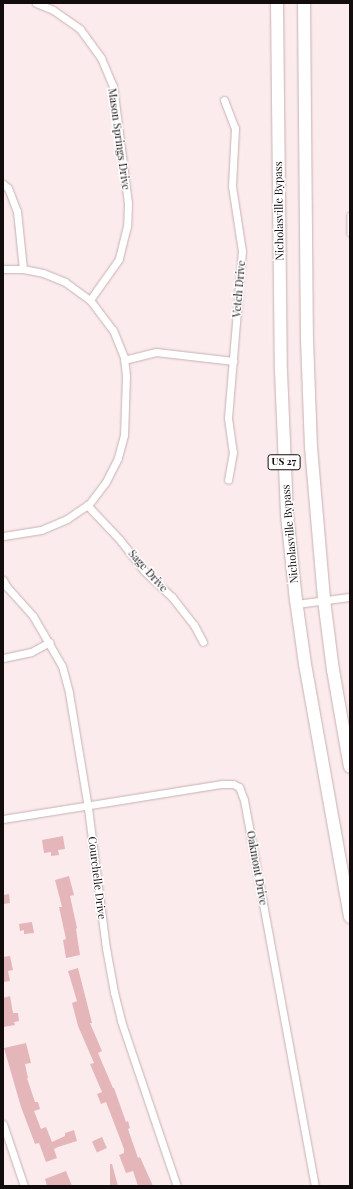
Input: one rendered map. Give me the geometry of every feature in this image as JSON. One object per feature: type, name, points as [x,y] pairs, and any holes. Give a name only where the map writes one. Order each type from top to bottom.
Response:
[{"type":"highway","name":"Nicholasville Bypass","points":[[277,3],[282,430],[287,508],[296,604],[313,713],[350,917]]},
{"type":"highway","name":"US 27","points":[[304,3],[308,393],[314,502],[324,600],[333,666],[350,767]]},
{"type":"street","name":"Mason Springs Drive","points":[[36,3],[53,10],[80,29],[101,58],[113,86],[128,203],[127,226],[119,259],[90,300]]},
{"type":"street","name":"Vetch Drive","points":[[224,100],[235,128],[232,186],[242,251],[228,418],[233,452],[228,480]]},
{"type":"street","points":[[3,184],[8,188],[17,211],[23,269]]},
{"type":"street","points":[[3,269],[23,269],[43,273],[65,282],[90,300],[113,330],[124,360],[126,376],[124,435],[118,458],[105,483],[87,505],[67,519],[41,530],[3,536]]},
{"type":"street","points":[[124,360],[156,352],[233,361]]},
{"type":"street","name":"Sage Drive","points":[[87,505],[120,540],[144,571],[172,598],[194,625],[203,642]]},
{"type":"street","name":"Courchelle Drive","points":[[3,580],[7,587],[33,616],[50,642],[62,666],[70,693],[88,807],[106,948],[114,992],[121,1021],[177,1186]]},
{"type":"street","points":[[296,604],[350,597]]},
{"type":"street","points":[[3,658],[31,652],[50,642]]},
{"type":"street","name":"Oakmont Drive","points":[[3,819],[88,807],[222,784],[233,784],[241,790],[315,1186]]},
{"type":"street","points":[[3,1124],[24,1186]]},
{"type":"lane","points":[[350,214],[350,234]]},
{"type":"building","points":[[63,836],[65,849],[58,850],[59,855],[51,856],[51,852],[44,853],[42,840]]},
{"type":"building","points":[[69,876],[74,895],[70,896],[77,928],[80,955],[66,958],[63,940],[66,939],[59,907],[62,907],[55,880]]},
{"type":"building","points":[[9,894],[10,903],[3,904],[3,895]]},
{"type":"building","points":[[32,922],[34,933],[24,934],[24,930],[20,931],[19,924]]},
{"type":"building","points":[[10,956],[13,970],[8,971],[10,981],[3,982],[3,957]]},
{"type":"building","points":[[78,968],[92,1023],[90,1023],[102,1051],[98,1053],[114,1088],[126,1122],[128,1121],[130,1128],[128,1129],[138,1158],[140,1157],[153,1186],[138,1186],[133,1171],[126,1173],[119,1155],[124,1153],[124,1149],[106,1102],[101,1104],[97,1094],[102,1092],[90,1064],[94,1063],[78,1026],[72,1003],[77,1001],[68,971]]},
{"type":"building","points":[[10,996],[13,1013],[18,1013],[19,1021],[14,1022],[15,1025],[3,1027],[3,998]]},
{"type":"building","points":[[26,1043],[31,1063],[25,1064],[27,1078],[35,1102],[38,1102],[40,1109],[34,1111],[41,1129],[46,1127],[52,1142],[65,1136],[65,1133],[74,1130],[77,1141],[54,1149],[57,1158],[46,1162],[39,1143],[35,1144],[21,1107],[4,1048]]},
{"type":"building","points":[[102,1137],[107,1148],[97,1152],[92,1141]]},
{"type":"building","points":[[110,1164],[112,1164],[118,1186],[110,1186]]},
{"type":"building","points":[[66,1171],[72,1186],[47,1186],[45,1179]]}]
